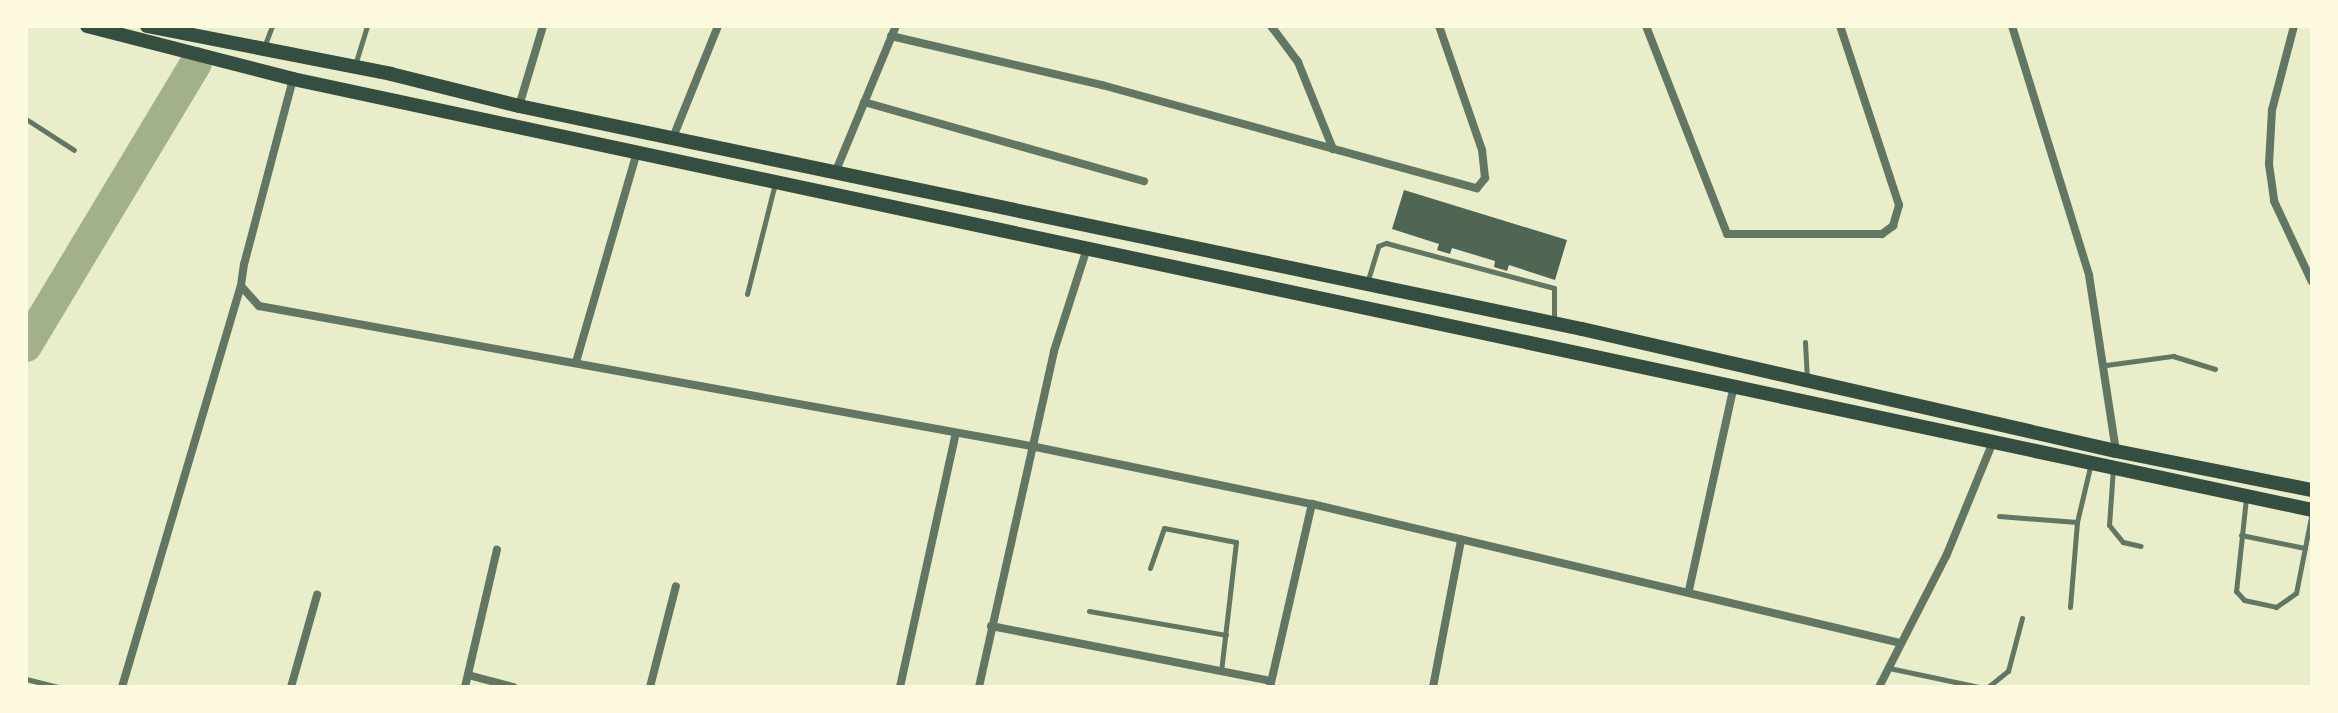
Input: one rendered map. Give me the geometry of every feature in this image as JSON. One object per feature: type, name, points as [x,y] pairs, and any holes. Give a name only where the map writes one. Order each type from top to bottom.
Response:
[{"type":"main road","points":[[87,26],[293,79],[2312,510]]},
{"type":"main road","points":[[147,26],[262,51],[354,66],[519,106],[674,135],[835,174],[1582,329],[2116,451],[2312,490]]},
{"type":"main road","points":[[1580,352],[1582,329]]},
{"type":"street","points":[[519,106],[543,26]]},
{"type":"street","points":[[674,135],[718,26]]},
{"type":"street","points":[[835,174],[896,26]]},
{"type":"street","points":[[1271,26],[1298,62],[1333,149]]},
{"type":"street","points":[[891,36],[1102,85],[1333,149],[1483,185],[1482,150],[1439,26]]},
{"type":"street","points":[[1646,26],[1727,234],[1882,234],[1893,226],[1899,205],[1840,26]]},
{"type":"street","points":[[2012,26],[2089,275],[2106,365],[2116,451]]},
{"type":"street","points":[[2294,26],[2274,97],[2269,164],[2274,201],[2312,282]]},
{"type":"street","points":[[122,687],[241,286],[293,79]]},
{"type":"street","points":[[864,102],[1144,181]]},
{"type":"street","points":[[576,362],[637,151]]},
{"type":"street","points":[[979,687],[1054,351],[1087,247]]},
{"type":"street","points":[[241,286],[259,306],[1031,446],[1312,504],[1689,590],[1900,643]]},
{"type":"street","points":[[1689,590],[1734,386]]},
{"type":"street","points":[[900,687],[956,433]]},
{"type":"street","points":[[1879,687],[1947,554],[1994,441]]},
{"type":"street","points":[[991,626],[1270,684],[1312,504]]},
{"type":"street","points":[[1433,687],[1461,540]]},
{"type":"street","points":[[465,687],[497,550]]},
{"type":"street","points":[[650,687],[676,586]]},
{"type":"street","points":[[291,687],[317,595]]},
{"type":"street","points":[[468,675],[513,687]]},
{"type":"lane","points":[[262,51],[272,26]]},
{"type":"lane","points":[[354,66],[367,26]]},
{"type":"lane","points":[[26,119],[74,150]]},
{"type":"lane","points":[[747,294],[775,182]]},
{"type":"lane","points":[[1367,283],[1378,246],[1386,243],[1554,288],[1554,323]]},
{"type":"lane","points":[[1805,342],[1807,378]]},
{"type":"lane","points":[[2106,365],[2173,356],[2215,369]]},
{"type":"lane","points":[[2070,607],[2077,522],[2091,462]]},
{"type":"lane","points":[[2113,467],[2109,525],[2123,542],[2141,546]]},
{"type":"lane","points":[[2247,495],[2236,591],[2254,602],[2286,604],[2296,593],[2312,510]]},
{"type":"lane","points":[[1999,516],[2077,522]]},
{"type":"lane","points":[[1150,568],[1164,528],[1236,542],[1221,672]]},
{"type":"lane","points":[[2241,535],[2305,548]]},
{"type":"lane","points":[[1089,611],[1226,635]]},
{"type":"lane","points":[[1988,687],[2008,671],[2022,618]]},
{"type":"lane","points":[[1888,668],[1979,687]]},
{"type":"lane","points":[[26,679],[57,687]]},
{"type":"building","points":[[1404,190],[1567,240],[1555,280],[1509,265],[1507,271],[1494,267],[1495,261],[1452,248],[1450,254],[1437,250],[1439,244],[1392,229]]},
{"type":"waterway","points":[[26,346],[196,63]]}]
